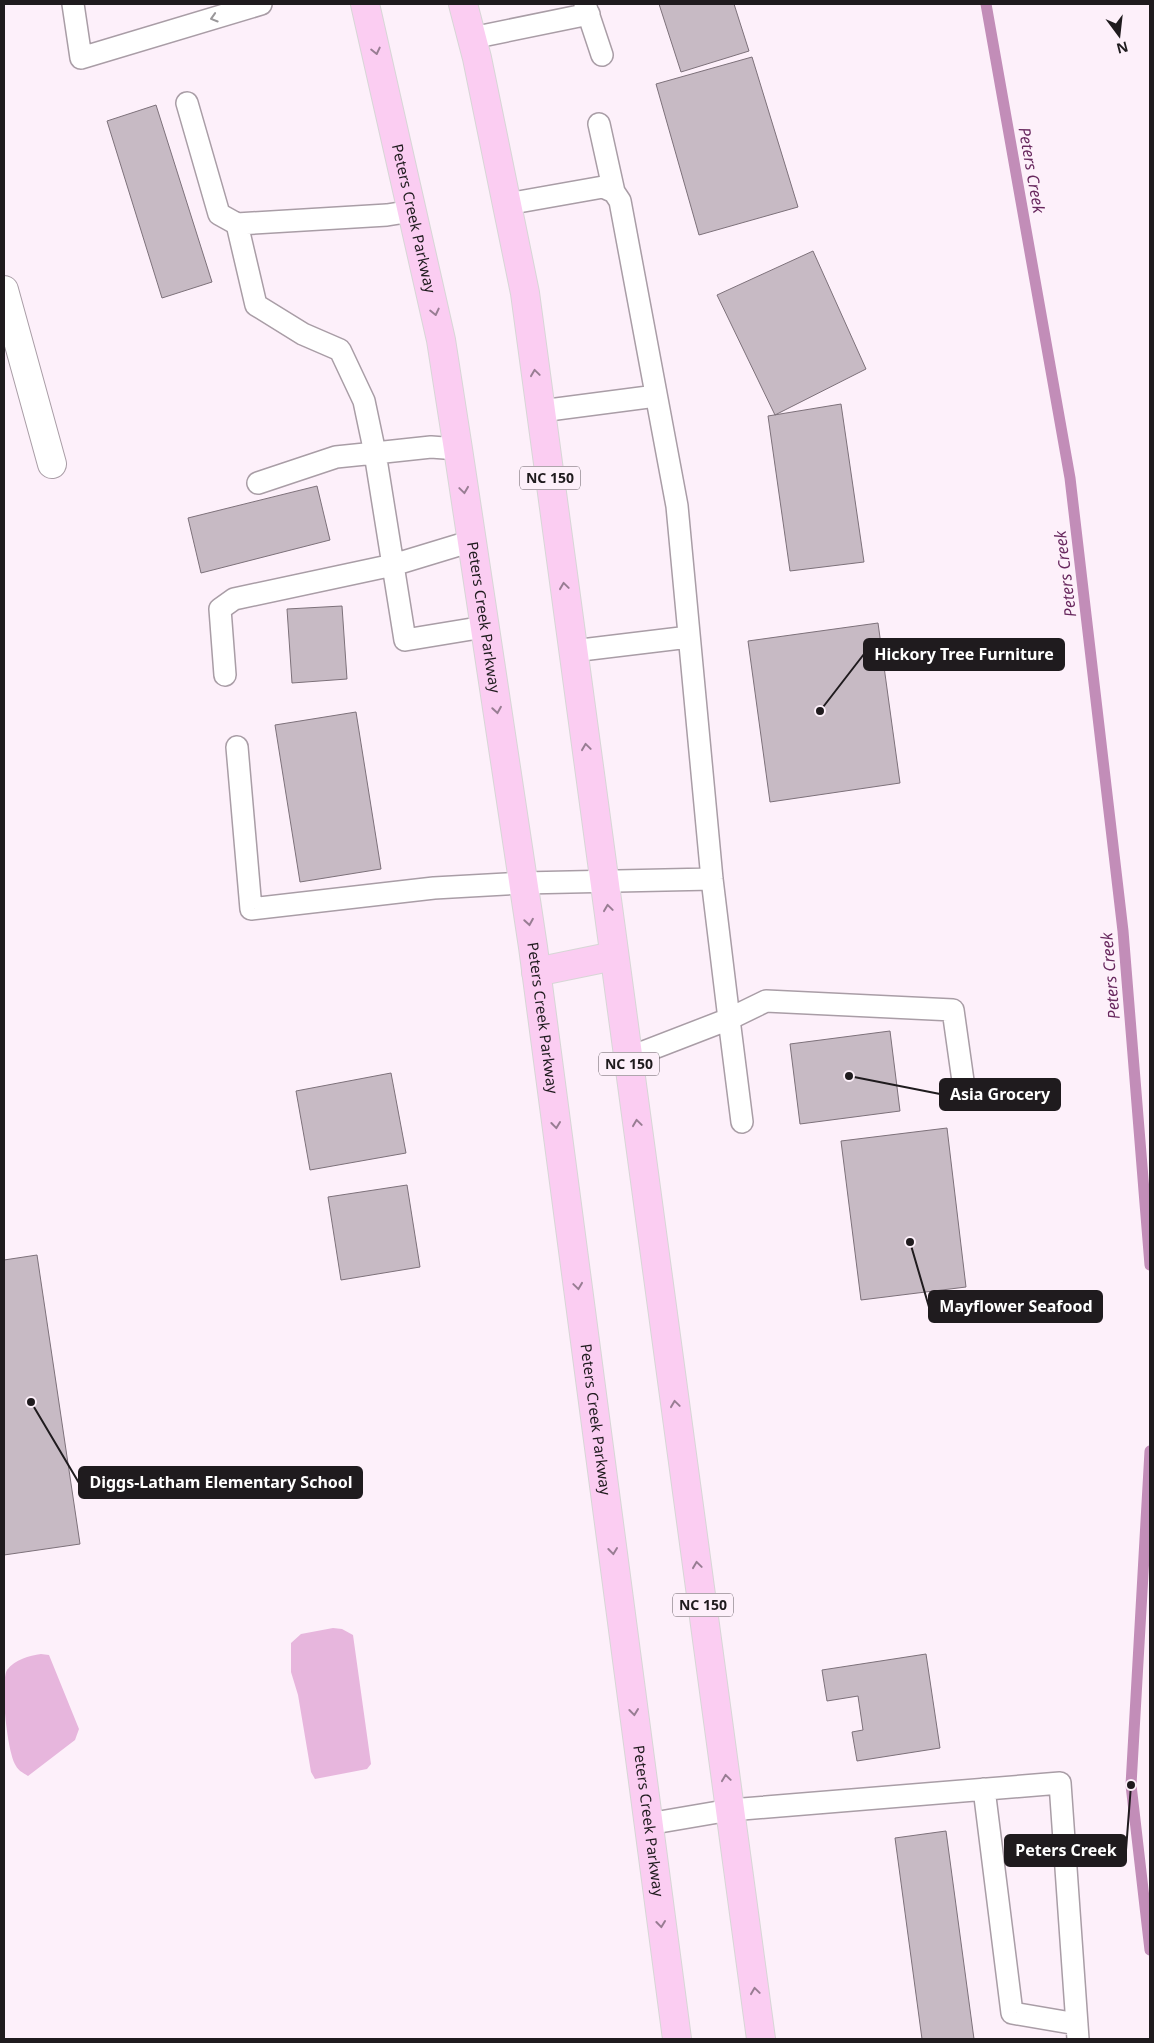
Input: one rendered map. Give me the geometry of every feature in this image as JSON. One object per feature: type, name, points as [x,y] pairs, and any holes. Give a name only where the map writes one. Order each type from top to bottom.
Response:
[{"type":"main road","name":"Peters Creek Parkway","points":[[365,4],[441,340],[458,449],[536,972],[677,2039]]},
{"type":"main road","name":"NC 150","points":[[463,4],[507,204],[524,294],[761,2039]]},
{"type":"main road","points":[[536,972],[614,956]]},
{"type":"street","points":[[4,290],[52,464]]},
{"type":"lane","points":[[73,4],[81,58],[261,4]]},
{"type":"lane","points":[[472,38],[587,9],[602,54]]},
{"type":"lane","points":[[187,103],[219,214],[237,224],[387,215],[412,210]]},
{"type":"lane","points":[[598,124],[614,192],[620,201],[677,506],[712,879],[742,1122]]},
{"type":"lane","points":[[507,204],[603,187],[614,192]]},
{"type":"lane","points":[[237,224],[256,306],[303,334],[340,350],[364,401],[375,453],[405,640],[484,627]]},
{"type":"lane","points":[[541,412],[656,396]]},
{"type":"lane","points":[[258,484],[336,457],[431,447],[458,449]]},
{"type":"lane","points":[[225,675],[220,608],[234,599],[393,565],[472,541]]},
{"type":"lane","points":[[573,650],[689,637]]},
{"type":"lane","points":[[237,747],[251,908],[434,888],[523,883],[712,879]]},
{"type":"lane","points":[[628,1058],[729,1019],[766,1002],[953,1010],[964,1088]]},
{"type":"lane","points":[[648,1824],[730,1810],[984,1789],[1060,1783],[1077,2032],[1012,2013],[984,1789]]},
{"type":"shaded area","points":[[333,1628],[342,1629],[353,1635],[371,1764],[367,1769],[315,1779],[311,1772],[298,1695],[291,1672],[291,1643],[301,1634]]},
{"type":"shaded area","points":[[41,1654],[49,1655],[79,1729],[75,1740],[28,1776],[17,1767],[10,1747],[4,1703],[5,1677],[7,1670],[14,1663],[27,1657]]},
{"type":"building","points":[[659,4],[734,4],[749,51],[681,72]]},
{"type":"building","points":[[752,57],[798,207],[699,235],[656,84]]},
{"type":"building","points":[[156,105],[212,282],[162,298],[107,121]]},
{"type":"building","points":[[813,251],[866,369],[775,415],[717,295]]},
{"type":"building","points":[[841,404],[864,562],[790,571],[768,416]]},
{"type":"building","points":[[317,486],[330,540],[201,573],[188,518]]},
{"type":"building","points":[[342,606],[347,679],[292,683],[287,609]]},
{"type":"building","points":[[878,623],[900,783],[770,802],[748,641]]},
{"type":"building","points":[[356,712],[381,869],[300,882],[275,725]]},
{"type":"building","points":[[890,1031],[900,1111],[800,1124],[790,1044]]},
{"type":"building","points":[[391,1073],[406,1153],[310,1170],[296,1091]]},
{"type":"building","points":[[947,1128],[966,1287],[861,1300],[841,1141]]},
{"type":"building","points":[[407,1185],[420,1267],[341,1280],[328,1197]]},
{"type":"building","points":[[37,1255],[80,1544],[4,1555],[4,1260]]},
{"type":"building","points":[[926,1654],[940,1748],[857,1761],[852,1732],[863,1730],[858,1696],[827,1701],[822,1670]]},
{"type":"building","points":[[946,1831],[974,2039],[922,2039],[895,1838]]},
{"type":"waterway","name":"Peters Creek","points":[[986,4],[1070,478],[1123,931],[1150,1265]]},
{"type":"waterway","name":"Peters Creek","points":[[1150,1451],[1131,1785],[1150,1950]]},
{"type":"place","name":"Hickory Tree Furniture","points":[[820,711]]},
{"type":"place","name":"Asia Grocery","points":[[849,1076]]},
{"type":"place","name":"Mayflower Seafood","points":[[910,1242]]},
{"type":"place","name":"Diggs-Latham Elementary School","points":[[31,1402]]},
{"type":"place","name":"Peters Creek","points":[[1131,1785]]}]
